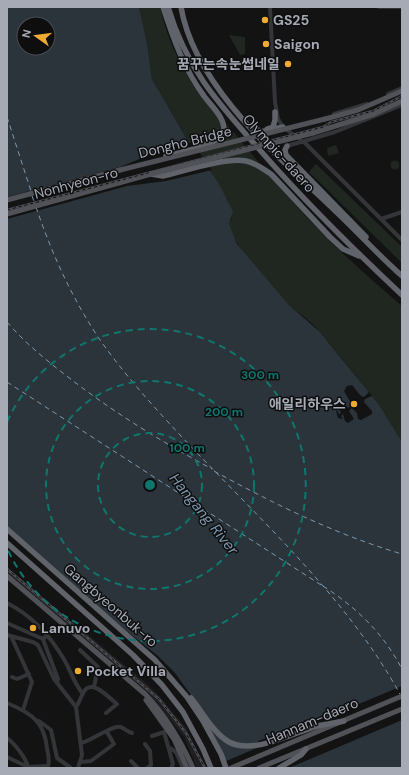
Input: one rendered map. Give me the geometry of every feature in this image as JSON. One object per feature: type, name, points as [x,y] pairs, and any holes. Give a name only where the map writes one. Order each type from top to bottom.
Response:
[{"type":"highway","points":[[148,164],[156,159],[209,144],[219,139],[223,134],[224,126],[220,116],[203,94],[182,61],[163,7]]},
{"type":"highway","name":"Olympic-daero","points":[[168,7],[187,57],[208,89],[277,170],[361,256],[402,294]]},
{"type":"highway","name":"Olympic-daero","points":[[181,7],[195,52],[236,110],[289,168],[329,204],[380,256],[402,276]]},
{"type":"highway","points":[[236,110],[260,132]]},
{"type":"highway","points":[[260,132],[273,127],[275,112]]},
{"type":"highway","points":[[260,132],[283,127]]},
{"type":"highway","points":[[287,146],[284,150],[286,155],[360,230],[380,256]]},
{"type":"highway","points":[[151,174],[163,176],[230,161],[246,161],[260,166],[343,249],[361,256]]},
{"type":"highway","name":"Gangbyeonbuk-ro","points":[[7,529],[156,660],[187,698],[203,721],[221,754],[226,768]]},
{"type":"highway","name":"Gangbyeonbuk-ro","points":[[7,543],[133,655],[162,685],[183,712],[203,749],[211,768]]},
{"type":"highway","points":[[156,660],[189,694],[218,732],[228,741],[238,746],[250,746],[263,743],[290,736],[317,726],[344,721]]},
{"type":"highway","points":[[279,768],[301,755],[306,749]]},
{"type":"main road","name":"Dongho Bridge","points":[[120,170],[358,110],[402,91]]},
{"type":"main road","name":"Dongho Bridge","points":[[151,174],[313,133],[360,119],[402,101]]},
{"type":"main road","name":"Nonhyeon-ro","points":[[7,200],[120,170]]},
{"type":"main road","name":"Nonhyeon-ro","points":[[7,214],[151,174]]},
{"type":"main road","points":[[7,577],[131,683],[152,707],[174,739],[188,768]]},
{"type":"main road","points":[[7,577],[145,694],[162,714],[178,738],[193,768]]},
{"type":"main road","name":"Hannam-daero","points":[[231,768],[402,696]]},
{"type":"main road","name":"Hannam-daero","points":[[259,768],[402,709]]},
{"type":"street","points":[[270,7],[275,112],[283,127],[303,142],[402,240]]},
{"type":"street","points":[[380,7],[402,8]]},
{"type":"street","points":[[283,127],[321,118],[368,104],[402,88]]},
{"type":"street","points":[[287,146],[343,129],[402,105]]},
{"type":"street","points":[[381,219],[402,212]]},
{"type":"street","points":[[7,603],[34,621],[47,635],[64,660],[83,694]]},
{"type":"street","points":[[7,623],[43,639],[58,679],[57,683]]},
{"type":"street","points":[[9,635],[32,682],[23,710]]},
{"type":"street","points":[[9,635],[33,642],[38,645],[57,683],[76,707],[81,743],[81,762],[78,768]]},
{"type":"street","points":[[43,639],[47,635]]},
{"type":"street","points":[[80,650],[98,667],[94,687]]},
{"type":"street","points":[[12,677],[17,679],[29,674]]},
{"type":"street","points":[[76,707],[83,694],[90,687],[94,687]]},
{"type":"street","points":[[94,687],[117,704],[106,713]]},
{"type":"street","points":[[7,703],[23,710],[51,730],[57,758],[71,768]]},
{"type":"street","points":[[7,757],[28,768],[46,767],[49,764],[45,732],[38,720]]},
{"type":"street","points":[[81,743],[107,732],[111,728],[120,727],[132,734]]},
{"type":"street","points":[[81,762],[91,761],[114,744],[107,732]]},
{"type":"street","points":[[152,736],[164,732],[170,748],[173,764],[172,768]]},
{"type":"street","points":[[7,738],[27,761],[28,768]]},
{"type":"street","points":[[145,744],[151,755],[151,765],[147,768]]},
{"type":"street","points":[[170,748],[176,752],[183,768]]},
{"type":"street","points":[[131,761],[138,768]]},
{"type":"shaded area","points":[[139,7],[160,7],[171,43],[182,67],[203,99],[282,190],[318,228],[348,258],[402,306],[402,442],[373,399],[331,345],[313,324],[288,304],[272,288],[238,244],[229,224],[232,218],[218,182],[185,136],[152,79],[147,43]]},
{"type":"shaded area","points":[[229,35],[245,37],[245,54],[240,55]]},
{"type":"shaded area","points":[[336,145],[339,153],[328,156],[327,148]]},
{"type":"shaded area","points":[[395,160],[400,165],[395,170],[390,165]]},
{"type":"shaded area","points":[[316,164],[402,247],[402,263],[309,172]]},
{"type":"shaded area","points":[[7,567],[146,683],[160,697],[186,728],[206,768],[197,768],[184,737],[153,699],[7,574]]},
{"type":"water","name":"Hangang River","points":[[7,7],[139,7],[147,43],[152,79],[185,136],[218,182],[233,212],[229,224],[237,244],[288,304],[320,332],[379,405],[402,442],[402,768],[228,768],[196,702],[175,673],[158,656],[104,613],[7,528]]},
{"type":"pier","points":[[192,142],[212,170],[166,181],[127,186],[7,219],[7,197],[120,167],[159,151]]},
{"type":"pier","points":[[352,385],[361,396],[364,397],[369,392],[372,396],[365,399],[364,402],[372,411],[372,414],[361,420],[358,419],[357,413],[352,408],[349,411],[354,419],[348,423],[345,421],[343,414],[341,416],[343,419],[338,418],[336,411],[337,410],[339,414],[341,413],[337,406],[339,401],[342,401],[348,408],[352,405],[344,391],[347,386]]},
{"type":"pier","points":[[402,686],[402,720],[289,768],[226,768],[224,762],[259,747],[258,741],[304,724],[306,726]]},
{"type":"ferry route","points":[[7,117],[31,191]]},
{"type":"ferry route","points":[[32,196],[35,204]]},
{"type":"ferry route","points":[[36,207],[56,258],[71,290],[98,337],[159,413],[270,528],[327,590],[378,658],[400,694]]},
{"type":"ferry route","points":[[7,322],[36,351],[85,390],[138,426],[212,469]]},
{"type":"ferry route","points":[[7,382],[321,585]]},
{"type":"ferry route","points":[[214,471],[306,518],[354,538],[402,554]]},
{"type":"ferry route","points":[[323,586],[347,603],[368,622],[395,656],[402,669]]},
{"type":"railway","points":[[7,210],[323,127],[331,122],[373,111],[402,96]]},
{"type":"railway","points":[[7,569],[159,699],[186,733],[205,768]]},
{"type":"place","name":"GS25","points":[[265,20]]},
{"type":"place","name":"Saigon","points":[[266,44]]},
{"type":"place","name":"꿈꾸는속눈썹네일","points":[[288,64]]},
{"type":"place","name":"애일리하우스","points":[[354,404]]},
{"type":"place","name":"Lanuvo","points":[[33,628]]},
{"type":"place","name":"Pocket Villa","points":[[78,671]]}]
